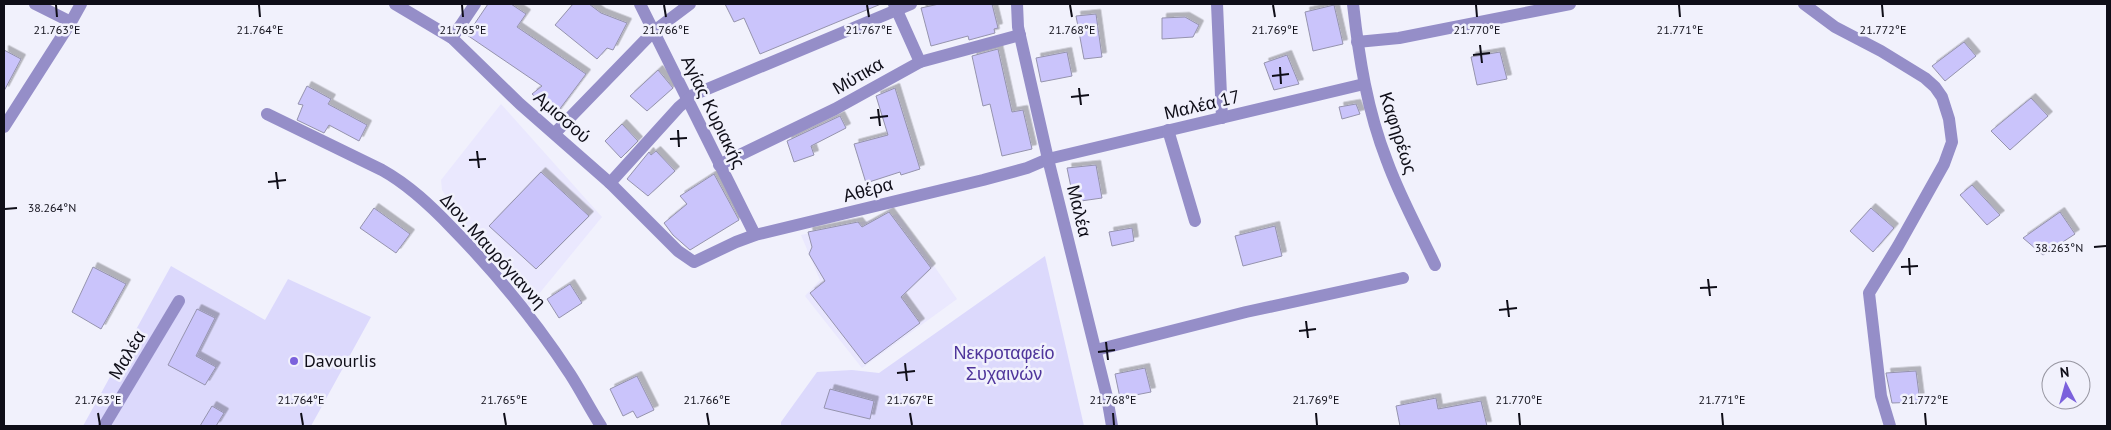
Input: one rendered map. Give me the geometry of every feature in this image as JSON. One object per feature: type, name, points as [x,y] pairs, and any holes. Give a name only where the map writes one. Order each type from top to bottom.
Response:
[{"type":"street","points":[[35,4],[72,22]]},
{"type":"street","points":[[4,127],[72,22],[81,4]]},
{"type":"street","name":"Αμισσού","points":[[395,4],[452,38],[520,104],[610,183],[689,260],[694,262],[699,260]]},
{"type":"street","points":[[452,38],[475,4]]},
{"type":"street","name":"Αγίας Κυριακής","points":[[640,4],[755,235]]},
{"type":"street","points":[[555,133],[654,32],[690,4]]},
{"type":"street","points":[[610,183],[687,100],[706,89],[896,6],[910,4]]},
{"type":"street","name":"Μαλέα","points":[[1017,4],[1020,35],[1048,159],[1096,350],[1112,426]]},
{"type":"street","points":[[1217,4],[1222,118]]},
{"type":"street","name":"Καφηρέως","points":[[1353,4],[1364,84],[1386,159],[1435,265]]},
{"type":"street","points":[[1357,42],[1399,38],[1570,4]]},
{"type":"street","points":[[1804,4],[1835,27],[1925,78],[1942,97],[1949,119],[1952,142],[1944,164],[1869,293],[1881,396],[1890,426]]},
{"type":"street","points":[[896,6],[920,62]]},
{"type":"street","name":"Μύτικα","points":[[719,165],[835,109],[920,62],[1020,35]]},
{"type":"street","name":"Μαλέα 17","points":[[1048,159],[1364,84]]},
{"type":"street","name":"Διον. Μαυρόγιαννη","points":[[267,114],[382,170],[398,179],[417,194],[466,242],[527,313],[571,376],[601,426]]},
{"type":"street","points":[[1168,130],[1195,221]]},
{"type":"street","name":"Αθέρα","points":[[699,260],[742,239],[755,235],[990,178],[1027,168],[1048,159]]},
{"type":"street","points":[[1096,350],[1246,312],[1403,278]]},
{"type":"street","name":"Μαλέα","points":[[104,426],[179,301]]},
{"type":"shaded area","points":[[501,104],[602,217],[529,306],[442,190],[441,180]]},
{"type":"shaded area","points":[[898,214],[957,299],[862,368],[805,296],[820,280],[801,235]]},
{"type":"green space","name":"Νεκροταφείο Συχαινών","points":[[1045,256],[1084,426],[781,426],[781,422],[817,372],[852,370],[879,373]]},
{"type":"green space","points":[[171,266],[265,320],[288,279],[371,317],[311,426],[83,426]]},
{"type":"building","points":[[488,4],[511,4],[526,14],[517,27],[586,74],[556,114],[532,94],[542,86],[467,35]]},
{"type":"building","points":[[573,4],[589,4],[601,13],[627,23],[613,50],[607,48],[597,59],[555,25]]},
{"type":"building","points":[[725,4],[881,4],[760,54],[744,18],[734,22]]},
{"type":"building","points":[[939,4],[992,4],[998,28],[994,29],[995,33],[969,40],[968,36],[931,46],[921,8]]},
{"type":"building","points":[[1334,5],[1343,44],[1313,51],[1305,12]]},
{"type":"building","points":[[1096,14],[1102,57],[1084,59],[1076,16]]},
{"type":"building","points":[[1185,17],[1199,25],[1193,37],[1162,39],[1162,18]]},
{"type":"building","points":[[1964,42],[1976,56],[1945,81],[1932,66]]},
{"type":"building","points":[[998,49],[1012,112],[1023,110],[1032,149],[1002,156],[990,104],[983,106],[972,56]]},
{"type":"building","points":[[4,50],[21,59],[4,91]]},
{"type":"building","points":[[1067,52],[1072,76],[1041,82],[1036,58]]},
{"type":"building","points":[[1500,52],[1507,79],[1477,85],[1471,57]]},
{"type":"building","points":[[1287,55],[1299,84],[1274,90],[1264,63]]},
{"type":"building","points":[[658,70],[673,88],[647,111],[630,96]]},
{"type":"building","points":[[307,86],[331,99],[328,104],[367,125],[359,141],[329,125],[324,133],[297,120],[303,105],[298,104]]},
{"type":"building","points":[[895,88],[920,169],[901,175],[900,172],[866,183],[854,144],[888,135],[876,96]]},
{"type":"building","points":[[2031,98],[2048,116],[2010,150],[1991,131]]},
{"type":"building","points":[[1356,104],[1360,114],[1342,119],[1339,107]]},
{"type":"building","points":[[840,116],[846,128],[811,146],[814,155],[794,162],[787,141]]},
{"type":"building","points":[[622,124],[638,141],[621,158],[605,141]]},
{"type":"building","points":[[656,151],[675,171],[648,196],[627,179],[649,152],[651,155]]},
{"type":"building","points":[[1096,165],[1102,198],[1074,202],[1067,168]]},
{"type":"building","points":[[541,172],[589,216],[536,269],[489,226]]},
{"type":"building","points":[[714,174],[739,220],[690,250],[673,235],[664,223],[687,204],[680,196]]},
{"type":"building","points":[[1972,185],[2000,215],[1987,225],[1960,195]]},
{"type":"building","points":[[374,208],[410,234],[396,253],[360,228]]},
{"type":"building","points":[[1871,208],[1894,228],[1873,252],[1850,231]]},
{"type":"building","points":[[889,212],[931,268],[901,297],[920,323],[865,364],[810,293],[825,281],[809,254],[812,247],[808,232],[858,222],[862,227]]},
{"type":"building","points":[[2060,212],[2075,234],[2043,255],[2023,238]]},
{"type":"building","points":[[1275,226],[1282,256],[1243,266],[1235,236]]},
{"type":"building","points":[[1132,228],[1134,241],[1112,246],[1109,232]]},
{"type":"building","points":[[93,267],[126,284],[101,329],[72,312]]},
{"type":"building","points":[[570,284],[582,303],[559,318],[547,299]]},
{"type":"building","points":[[197,309],[215,318],[196,356],[216,367],[205,385],[168,365]]},
{"type":"building","points":[[1145,368],[1151,392],[1120,398],[1115,374]]},
{"type":"building","points":[[1916,371],[1920,402],[1892,403],[1886,373]]},
{"type":"building","points":[[637,376],[654,410],[637,418],[633,411],[623,416],[610,389]]},
{"type":"building","points":[[830,389],[874,401],[870,419],[824,408]]},
{"type":"building","points":[[1436,398],[1438,409],[1481,401],[1487,426],[1400,426],[1396,406]]},
{"type":"building","points":[[212,406],[224,413],[216,426],[200,426]]},
{"type":"place","name":"Davourlis","points":[[294,361]]}]
